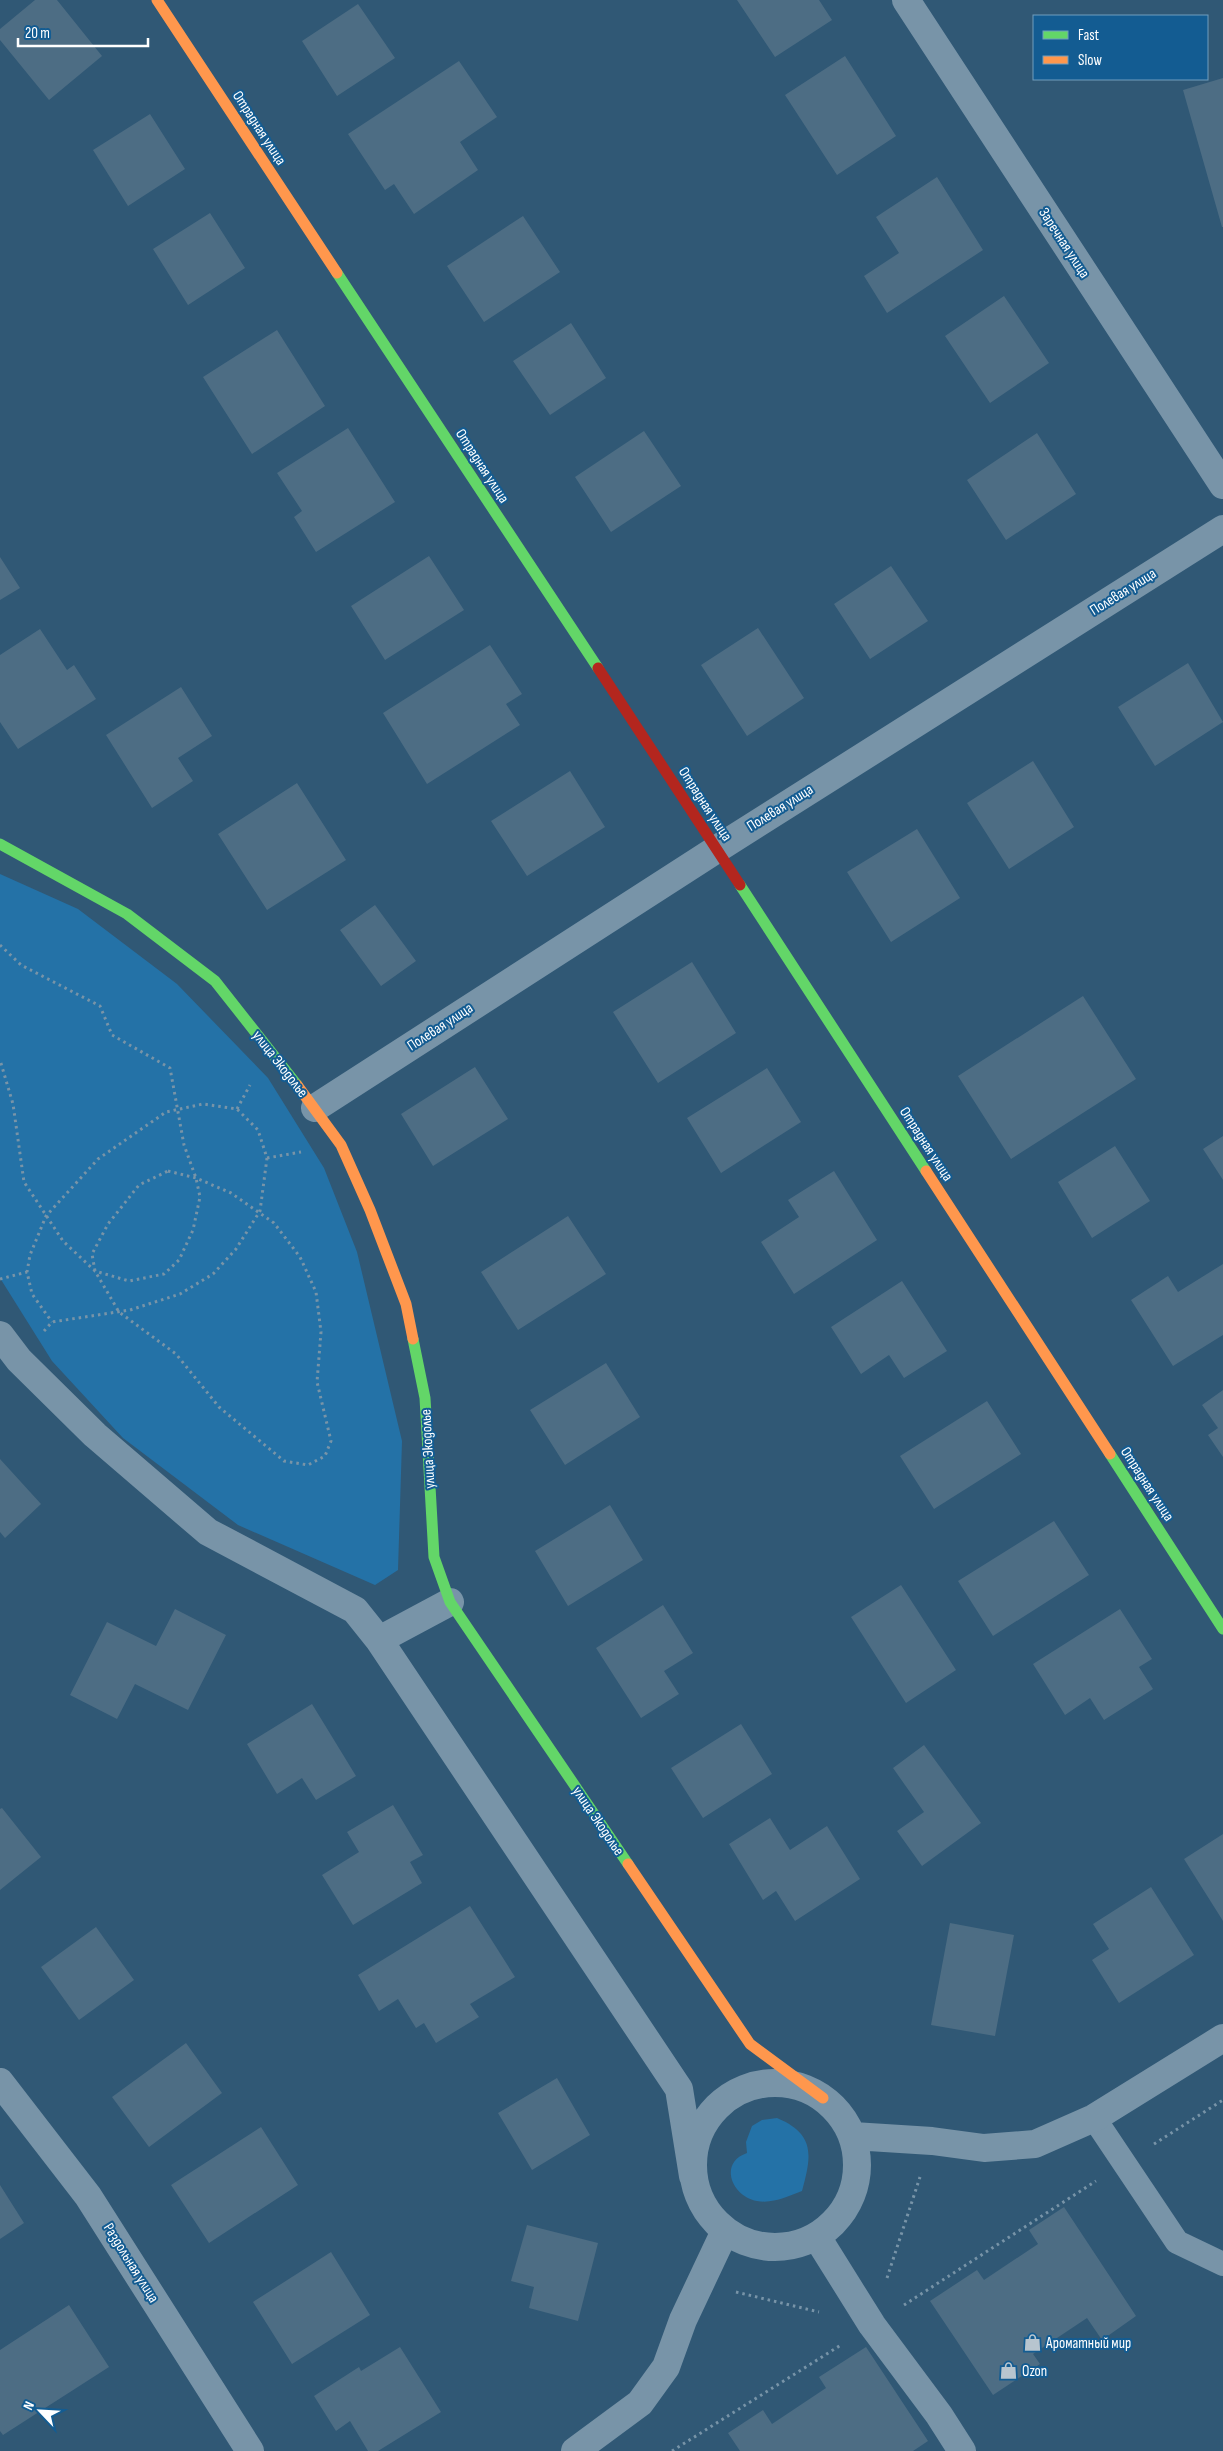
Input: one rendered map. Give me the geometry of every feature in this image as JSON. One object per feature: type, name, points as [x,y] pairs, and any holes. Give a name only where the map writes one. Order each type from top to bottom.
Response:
[{"type":"street","name":"Отрадная улица","points":[[157,0],[717,849],[1223,1629]]},
{"type":"street","name":"Заречная улица","points":[[906,0],[1223,485]]},
{"type":"street","name":"Полевая улица","points":[[315,1108],[717,849],[1223,529]]},
{"type":"street","name":"улица Экодолье","points":[[0,844],[126,914],[215,981],[315,1108],[341,1145],[370,1210],[406,1304],[425,1398],[434,1557],[450,1602],[750,2044],[823,2098]]},
{"type":"street","points":[[0,1336],[19,1360],[95,1436],[208,1532],[356,1610],[380,1640],[679,2089],[693,2176],[704,2206],[725,2231],[754,2245],[786,2247],[816,2237],[839,2218],[853,2193],[858,2165],[853,2136],[841,2115],[823,2098],[794,2084],[762,2083],[733,2094],[709,2115],[695,2144],[693,2176]]},
{"type":"street","points":[[380,1640],[450,1602]]},
{"type":"street","points":[[853,2136],[993,2147],[1035,2144],[1094,2118],[1223,2038]]},
{"type":"street","name":"Раздольная улица","points":[[0,2082],[88,2196],[250,2451]]},
{"type":"street","points":[[574,2451],[640,2403],[666,2367],[683,2320],[725,2231]]},
{"type":"street","points":[[816,2237],[872,2325],[962,2451]]},
{"type":"lane","points":[[1094,2118],[1177,2242],[1223,2264]]},
{"type":"path","points":[[0,945],[21,965],[100,1006],[112,1035],[170,1068],[184,1145],[196,1178],[200,1197],[192,1230],[179,1260],[164,1274],[130,1281],[95,1271]]},
{"type":"path","points":[[0,1060],[12,1104],[24,1182],[63,1240],[95,1271],[119,1312],[176,1354],[219,1407],[284,1460],[308,1465],[325,1456],[331,1441],[317,1382],[321,1332],[316,1292],[300,1257],[274,1224],[260,1211],[231,1193],[196,1178],[168,1171],[140,1185],[108,1224],[92,1254],[95,1271]]},
{"type":"path","points":[[19,1360],[52,1322],[119,1312],[180,1294],[212,1274],[236,1249],[260,1211],[267,1158],[258,1130],[238,1109],[203,1104],[166,1112],[98,1159],[46,1216],[30,1255],[27,1272],[32,1294],[52,1322]]},
{"type":"path","points":[[0,1279],[27,1272]]},
{"type":"path","points":[[672,2451],[1223,2100]]},
{"type":"shaded area","points":[[0,874],[78,909],[177,984],[268,1078],[324,1168],[357,1252],[402,1441],[398,1570],[375,1585],[238,1525],[123,1438],[52,1361],[0,1278]]},
{"type":"shaded area","points":[[777,2118],[798,2131],[804,2139],[808,2147],[808,2167],[802,2191],[775,2200],[757,2201],[748,2198],[735,2187],[731,2172],[733,2164],[738,2158],[747,2153],[746,2142],[752,2126],[762,2120]]},
{"type":"building","points":[[35,0],[57,0],[102,56],[49,100],[0,40],[0,29]]},
{"type":"building","points":[[737,0],[819,0],[832,20],[775,57]]},
{"type":"building","points":[[358,4],[395,58],[337,96],[302,41]]},
{"type":"building","points":[[845,56],[896,136],[837,175],[785,95]]},
{"type":"building","points":[[459,61],[497,117],[460,142],[478,170],[414,214],[394,184],[385,190],[348,134]]},
{"type":"building","points":[[1223,78],[1223,227],[1222,227],[1183,90]]},
{"type":"building","points":[[150,114],[185,169],[128,206],[93,150]]},
{"type":"building","points":[[937,177],[983,250],[887,313],[864,276],[899,253],[876,217]]},
{"type":"building","points":[[210,213],[245,268],[188,305],[153,249]]},
{"type":"building","points":[[523,216],[560,272],[484,322],[447,266]]},
{"type":"building","points":[[1004,296],[1049,363],[990,403],[945,336]]},
{"type":"building","points":[[571,323],[606,378],[550,415],[513,361]]},
{"type":"building","points":[[277,330],[325,406],[252,454],[203,377]]},
{"type":"building","points":[[348,428],[395,502],[316,552],[294,517],[302,511],[277,473]]},
{"type":"building","points":[[644,431],[681,486],[611,532],[575,477]]},
{"type":"building","points":[[1037,433],[1076,494],[1006,540],[967,480]]},
{"type":"building","points":[[429,556],[464,610],[385,660],[351,606]]},
{"type":"building","points":[[0,557],[20,588],[0,600]]},
{"type":"building","points":[[891,566],[928,621],[870,659],[834,604]]},
{"type":"building","points":[[758,628],[804,698],[747,736],[701,665]]},
{"type":"building","points":[[40,629],[67,670],[74,665],[96,699],[18,749],[0,722],[0,655]]},
{"type":"building","points":[[490,645],[522,694],[506,704],[520,725],[427,784],[383,713]]},
{"type":"building","points":[[1188,663],[1223,722],[1155,766],[1118,707]]},
{"type":"building","points":[[181,687],[212,736],[178,758],[193,781],[152,808],[106,735]]},
{"type":"building","points":[[1033,761],[1074,827],[1009,869],[967,803]]},
{"type":"building","points":[[570,771],[605,827],[527,876],[491,821]]},
{"type":"building","points":[[297,783],[346,860],[267,910],[218,834]]},
{"type":"building","points":[[917,829],[960,898],[891,942],[847,872]]},
{"type":"building","points":[[375,905],[416,961],[381,986],[340,930]]},
{"type":"building","points":[[692,962],[736,1033],[658,1083],[613,1012]]},
{"type":"building","points":[[1083,996],[1136,1079],[1011,1159],[958,1076]]},
{"type":"building","points":[[475,1067],[508,1119],[433,1166],[401,1114]]},
{"type":"building","points":[[767,1068],[801,1122],[721,1173],[687,1118]]},
{"type":"building","points":[[1223,1136],[1223,1180],[1203,1149]]},
{"type":"building","points":[[1115,1146],[1150,1201],[1092,1238],[1058,1182]]},
{"type":"building","points":[[834,1171],[877,1240],[794,1294],[761,1242],[799,1217],[788,1200]]},
{"type":"building","points":[[568,1216],[606,1274],[518,1330],[481,1272]]},
{"type":"building","points":[[1223,1264],[1223,1335],[1173,1366],[1131,1300],[1168,1276],[1178,1292]]},
{"type":"building","points":[[902,1281],[947,1351],[904,1378],[889,1355],[861,1374],[831,1327]]},
{"type":"building","points":[[606,1363],[640,1417],[565,1465],[530,1410]]},
{"type":"building","points":[[1223,1390],[1223,1457],[1208,1435],[1218,1428],[1202,1405]]},
{"type":"building","points":[[987,1401],[1021,1454],[934,1509],[900,1456]]},
{"type":"building","points":[[0,1459],[41,1504],[5,1538],[0,1532]]},
{"type":"building","points":[[610,1505],[643,1560],[568,1606],[535,1551]]},
{"type":"building","points":[[1054,1521],[1089,1575],[993,1636],[958,1581]]},
{"type":"building","points":[[901,1585],[956,1670],[906,1703],[851,1617]]},
{"type":"building","points":[[663,1605],[693,1653],[664,1671],[679,1694],[641,1718],[596,1648]]},
{"type":"building","points":[[175,1609],[226,1635],[188,1710],[135,1684],[117,1719],[70,1695],[107,1622],[156,1646]]},
{"type":"building","points":[[1120,1609],[1152,1659],[1139,1667],[1153,1689],[1104,1720],[1090,1698],[1065,1715],[1033,1664]]},
{"type":"building","points":[[312,1704],[356,1776],[316,1800],[302,1778],[277,1794],[247,1744]]},
{"type":"building","points":[[741,1724],[772,1774],[703,1818],[671,1768]]},
{"type":"building","points":[[924,1745],[981,1823],[922,1866],[897,1831],[924,1812],[893,1768]]},
{"type":"building","points":[[393,1805],[423,1855],[410,1862],[422,1883],[353,1925],[322,1875],[359,1852],[347,1832]]},
{"type":"building","points":[[2,1808],[41,1857],[0,1890],[0,1809]]},
{"type":"building","points":[[770,1818],[790,1850],[827,1826],[860,1879],[795,1921],[776,1891],[763,1900],[729,1844]]},
{"type":"building","points":[[1223,1834],[1223,1921],[1184,1859]]},
{"type":"building","points":[[1151,1887],[1194,1955],[1119,2003],[1092,1960],[1109,1949],[1093,1924]]},
{"type":"building","points":[[470,1906],[515,1977],[470,2004],[479,2017],[436,2043],[424,2023],[416,2028],[398,1999],[379,2011],[358,1975]]},
{"type":"building","points":[[950,1923],[1014,1935],[995,2036],[931,2025]]},
{"type":"building","points":[[96,1927],[134,1980],[79,2020],[41,1967]]},
{"type":"building","points":[[186,2043],[222,2093],[149,2147],[112,2097]]},
{"type":"building","points":[[557,2078],[590,2135],[532,2170],[498,2113]]},
{"type":"building","points":[[261,2127],[298,2185],[209,2243],[171,2185]]},
{"type":"building","points":[[0,2185],[24,2223],[0,2239]]},
{"type":"building","points":[[1064,2207],[1136,2316],[1102,2340],[1087,2318],[1033,2354],[1040,2364],[993,2395],[930,2301],[977,2270],[984,2280],[1038,2244],[1029,2230]]},
{"type":"building","points":[[527,2225],[598,2243],[578,2321],[529,2308],[534,2287],[511,2281]]},
{"type":"building","points":[[331,2252],[370,2315],[292,2364],[253,2302]]},
{"type":"building","points":[[69,2305],[109,2367],[3,2435],[0,2431],[0,2350]]},
{"type":"building","points":[[400,2347],[441,2412],[378,2451],[368,2451],[350,2421],[336,2431],[314,2396],[359,2367],[361,2371]]},
{"type":"building","points":[[866,2347],[928,2441],[913,2451],[740,2451],[728,2433],[763,2410],[772,2424],[826,2388],[819,2377]]},
{"type":"traffic: fast","points":[[337,273],[598,668]]},
{"type":"traffic: fast","points":[[0,844],[127,914],[215,981],[297,1085]]},
{"type":"traffic: fast","points":[[740,885],[926,1171]]},
{"type":"traffic: fast","points":[[413,1339],[425,1398],[434,1557],[450,1602],[628,1864]]},
{"type":"traffic: fast","points":[[1110,1454],[1223,1629]]},
{"type":"traffic: slow","points":[[157,0],[337,273]]},
{"type":"traffic: slow","points":[[297,1085],[341,1145],[370,1210],[406,1304],[413,1339]]},
{"type":"traffic: slow","points":[[926,1171],[1110,1454]]},
{"type":"traffic: slow","points":[[628,1864],[750,2044],[823,2098]]},
{"type":"traffic: jam","points":[[598,668],[740,885]]},
{"type":"place","name":"Ароматный мир","points":[[1032,2343]]},
{"type":"place","name":"Ozon","points":[[1008,2371]]}]
